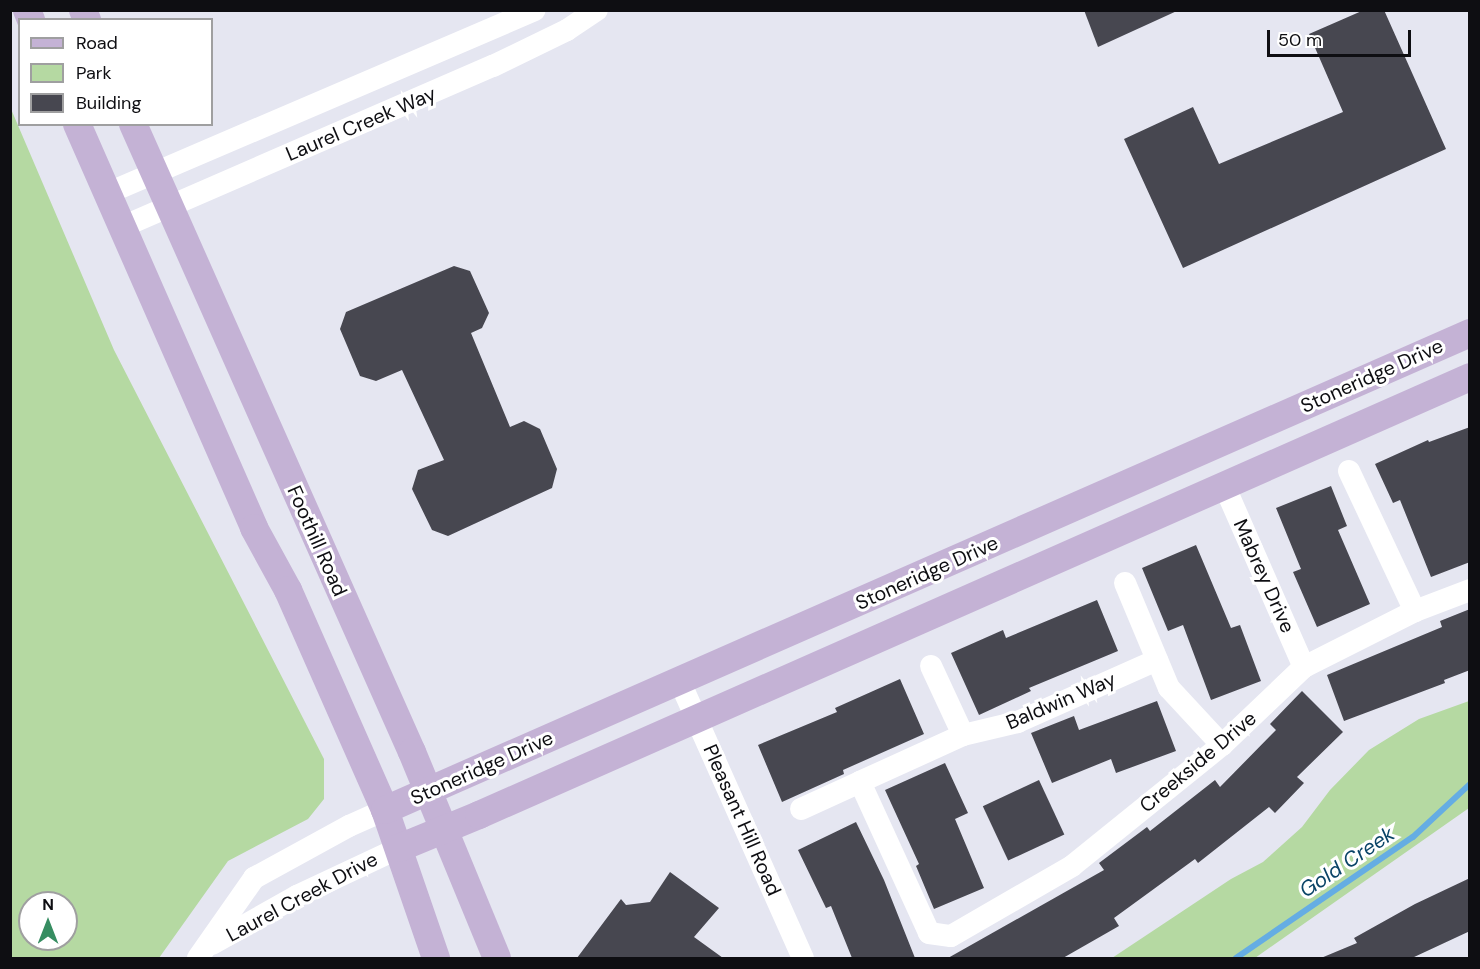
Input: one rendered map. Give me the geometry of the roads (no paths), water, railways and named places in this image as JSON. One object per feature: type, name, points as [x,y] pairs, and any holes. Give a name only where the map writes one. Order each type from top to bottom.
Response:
[{"type":"main road","points":[[78,126],[254,528],[288,590],[385,810],[436,958]]},
{"type":"main road","name":"Foothill Road","points":[[134,126],[428,792],[497,958]]},
{"type":"main road","name":"Stoneridge Drive","points":[[385,810],[1470,333]]},
{"type":"main road","name":"Stoneridge Drive","points":[[399,848],[1470,377]]},
{"type":"street","name":"Laurel Creek Way","points":[[108,193],[534,10]]},
{"type":"street","name":"Laurel Creek Way","points":[[122,227],[493,66],[567,30],[597,10]]},
{"type":"street","points":[[1349,471],[1415,611]]},
{"type":"street","name":"Mabrey Drive","points":[[1224,485],[1304,667]]},
{"type":"street","points":[[1125,583],[1168,688],[1222,745]]},
{"type":"street","name":"Creekside Drive","points":[[860,782],[929,933],[951,936],[1072,866],[1222,745],[1304,667],[1415,611],[1470,590]]},
{"type":"street","name":"Baldwin Way","points":[[801,809],[963,735],[1018,722],[1157,660]]},
{"type":"street","points":[[931,666],[963,735]]},
{"type":"street","name":"Pleasant Hill Road","points":[[680,682],[803,958]]},
{"type":"street","name":"Laurel Creek Drive","points":[[202,953],[254,878],[349,826],[385,810]]},
{"type":"street","name":"Laurel Creek Drive","points":[[202,953],[297,896],[362,863],[399,848]]},
{"type":"waterway","name":"Gold Creek","points":[[1236,958],[1413,837],[1470,784]]}]
